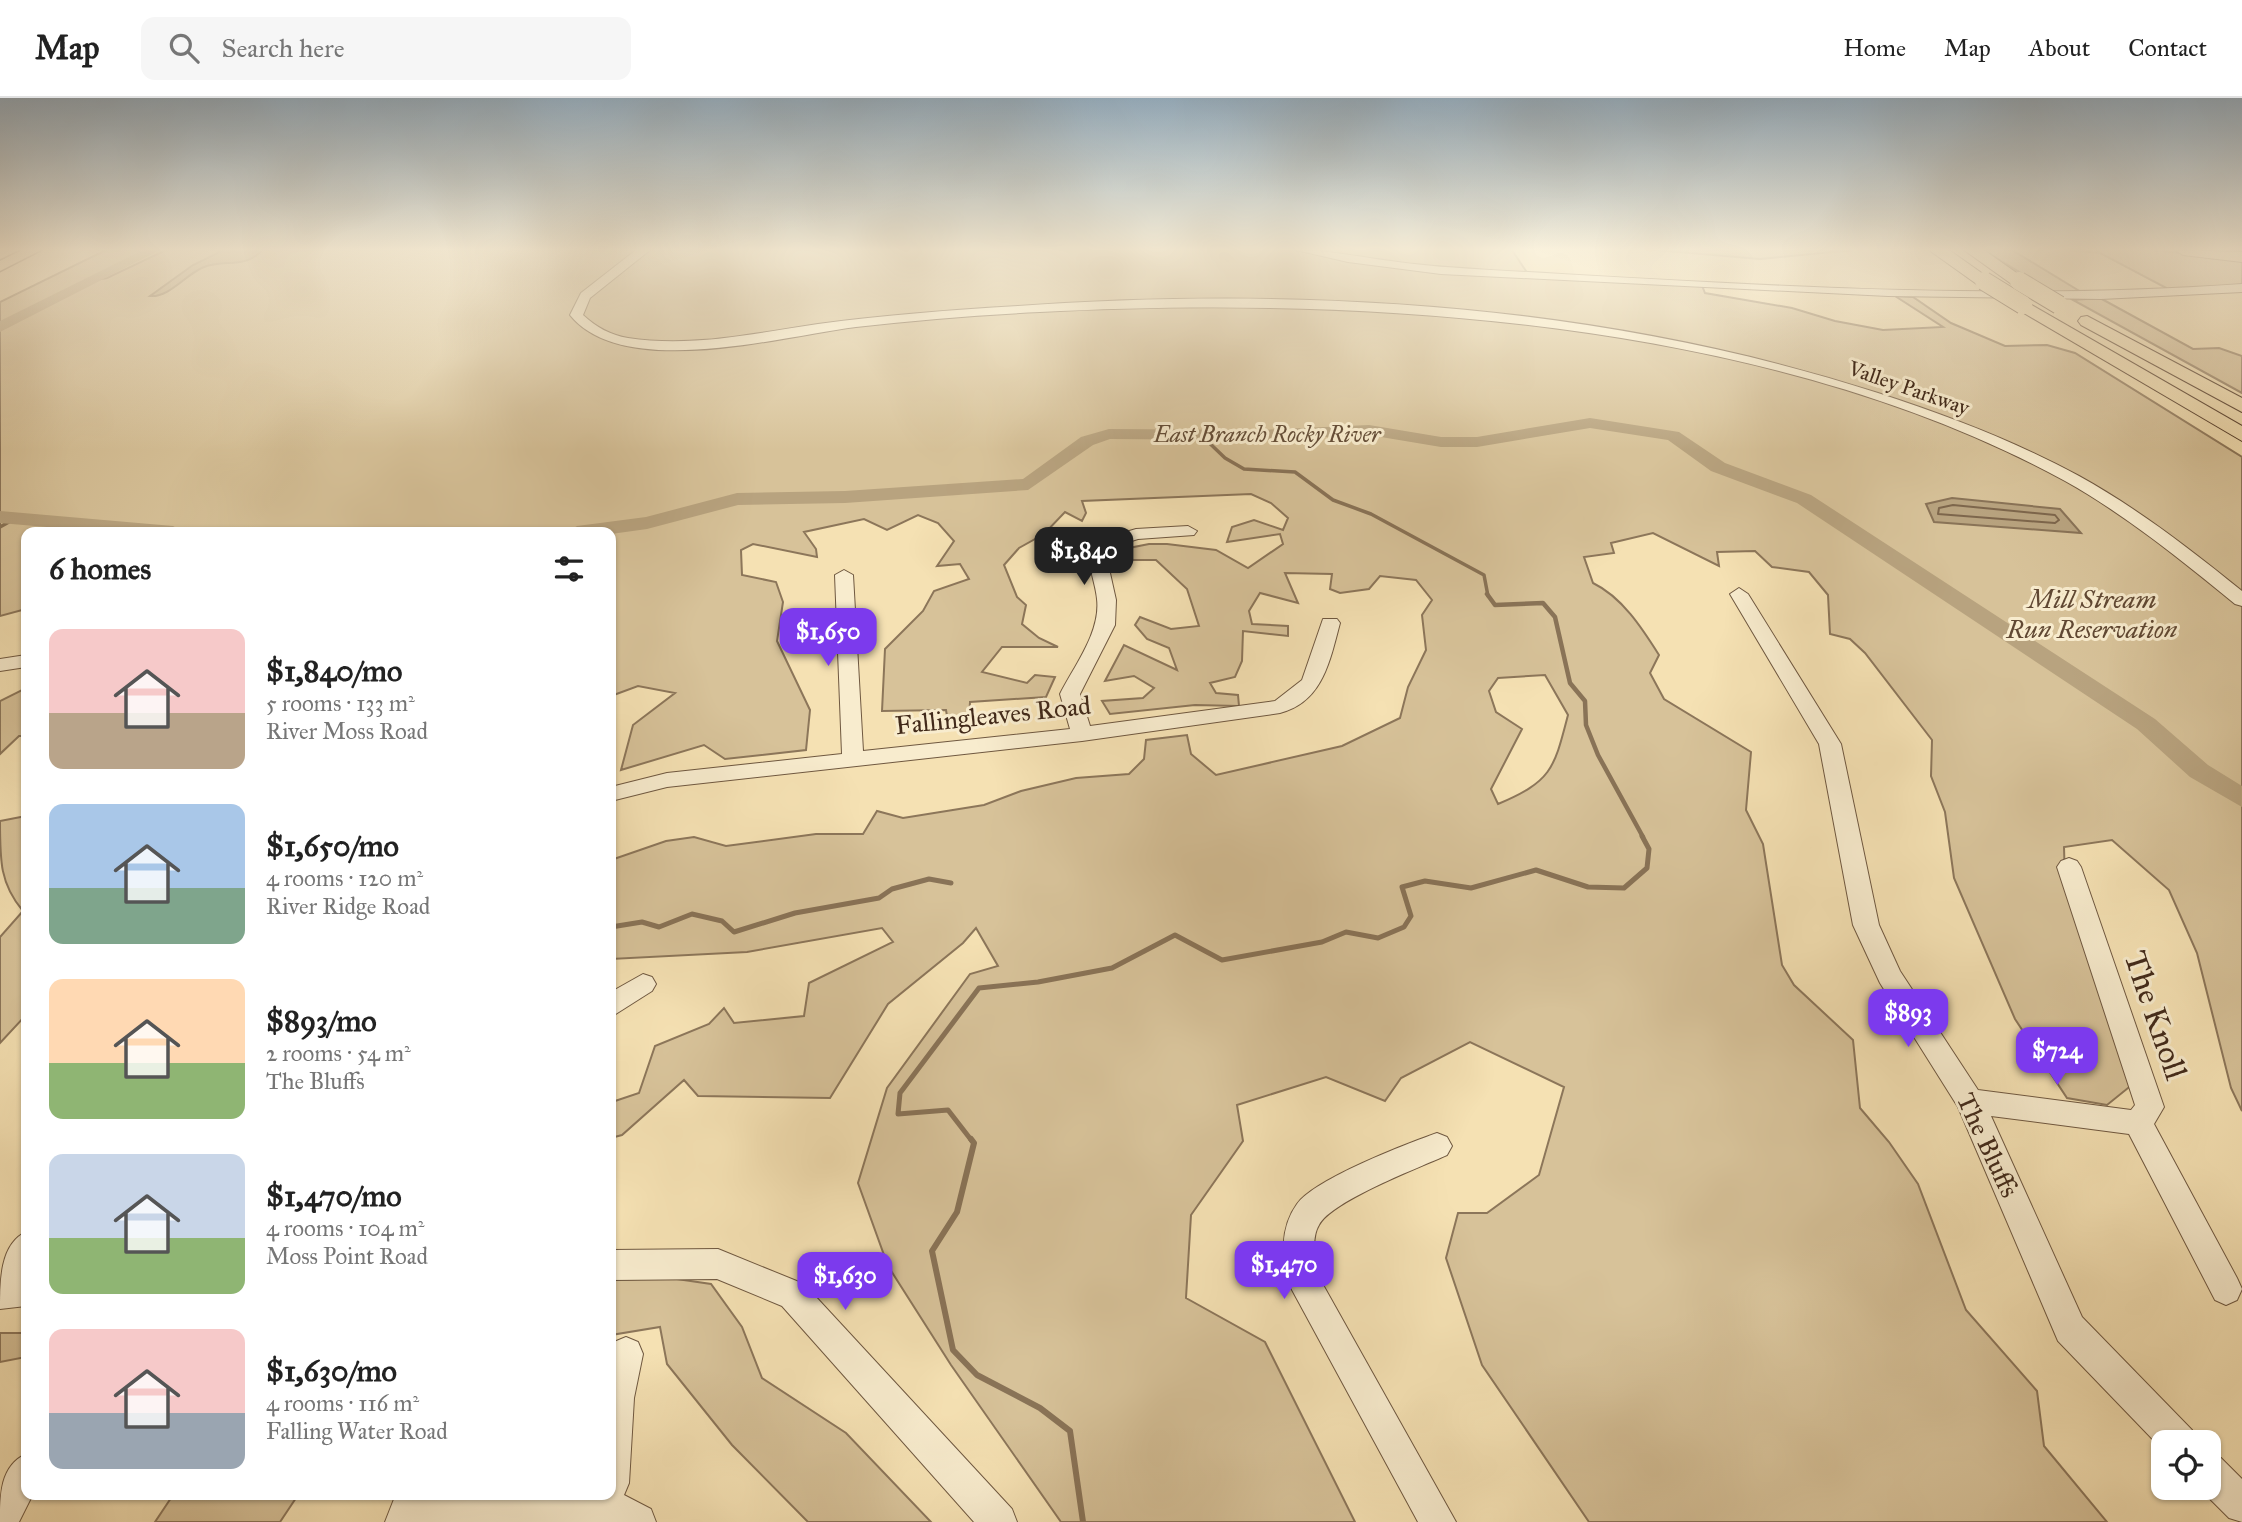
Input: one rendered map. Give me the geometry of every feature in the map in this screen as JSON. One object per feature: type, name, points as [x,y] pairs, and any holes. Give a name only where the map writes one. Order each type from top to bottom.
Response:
[{"type":"highway","points":[[2042,316],[2242,435]]},
{"type":"highway","points":[[2080,316],[2242,407]]},
{"type":"street","name":"Valley Parkway","points":[[578,316],[587,328],[625,342],[689,345],[857,323],[937,316]]},
{"type":"street","name":"Valley Parkway","points":[[1473,316],[1582,330],[1694,350],[1816,378],[1912,408],[1981,435],[2050,467],[2124,510],[2154,529],[2242,600]]},
{"type":"street","points":[[1082,734],[1070,694],[1105,625],[1107,600],[1097,555],[1102,545],[1136,534],[1188,531]]},
{"type":"street","points":[[844,575],[853,759]]},
{"type":"street","name":"The Bluffs","points":[[1739,594],[1830,744],[1866,925],[1889,976],[1970,1101],[2070,1329],[2168,1430]]},
{"type":"street","name":"Fallingleaves Road","points":[[616,793],[667,780],[1082,734],[1280,707],[1300,697],[1312,685],[1330,623]]},
{"type":"street","points":[[0,665],[21,662]]},
{"type":"street","name":"The Knoll","points":[[2069,867],[2150,1107],[2138,1123]]},
{"type":"street","points":[[616,1003],[643,984]]},
{"type":"street","points":[[1970,1101],[2138,1123],[2226,1289]]},
{"type":"street","points":[[1437,1146],[1340,1191],[1309,1212],[1298,1244],[1301,1277],[1438,1522]]},
{"type":"street","points":[[0,1292],[21,1256]]},
{"type":"street","points":[[616,1265],[718,1264],[793,1295],[999,1522]]},
{"type":"street","points":[[0,1292],[21,1291]]},
{"type":"street","points":[[408,1512],[617,1502],[617,1398],[626,1354]]},
{"type":"street","points":[[5,1511],[21,1481]]},
{"type":"street","points":[[2221,1484],[2242,1505]]},
{"type":"green space","name":"Mill Stream Run Reservation","points":[[0,316],[1820,316],[1883,330],[1943,327],[1927,316],[1941,316],[2005,346],[2047,345],[2075,353],[2242,457],[2242,1111],[2231,1088],[2197,953],[2169,890],[2112,840],[2064,847],[2065,882],[2133,1084],[2107,1105],[2067,1098],[2015,1019],[1954,878],[1945,812],[1931,776],[1932,740],[1865,653],[1850,639],[1830,634],[1828,595],[1809,572],[1772,567],[1755,551],[1717,552],[1719,566],[1653,533],[1611,543],[1614,553],[1584,557],[1593,583],[1622,605],[1659,655],[1650,673],[1664,699],[1751,752],[1746,810],[1763,844],[1782,965],[1794,985],[1853,1040],[1860,1108],[1889,1142],[1918,1184],[1966,1310],[2037,1391],[2044,1446],[2107,1522],[1589,1522],[1482,1365],[1446,1258],[1458,1213],[1487,1213],[1539,1175],[1564,1087],[1470,1042],[1401,1078],[1385,1101],[1326,1077],[1237,1105],[1243,1141],[1191,1215],[1186,1298],[1265,1342],[1355,1522],[1061,1522],[951,1365],[888,1266],[858,1183],[887,1088],[970,974],[998,966],[976,928],[963,943],[888,1004],[830,1098],[698,1096],[684,1080],[622,1135],[616,1137],[616,1101],[639,1093],[655,1046],[709,1024],[724,1008],[734,1023],[804,1016],[809,983],[893,942],[882,928],[747,952],[616,959],[616,858],[666,841],[694,837],[726,846],[816,834],[863,834],[877,811],[903,818],[984,805],[1021,791],[1076,778],[1129,774],[1144,759],[1146,740],[1187,735],[1191,754],[1216,775],[1342,746],[1400,718],[1408,687],[1426,650],[1422,615],[1432,600],[1416,580],[1380,576],[1369,589],[1340,593],[1330,589],[1332,574],[1285,573],[1298,603],[1260,593],[1249,611],[1252,624],[1288,626],[1288,636],[1243,631],[1242,661],[1235,677],[1210,683],[1216,693],[1238,695],[1239,706],[1195,705],[1110,714],[1102,701],[1143,698],[1154,688],[1134,676],[1105,681],[1124,645],[1177,670],[1169,648],[1147,639],[1135,625],[1140,617],[1171,629],[1199,626],[1187,589],[1156,560],[1120,560],[1129,548],[1167,544],[1216,550],[1248,568],[1283,544],[1280,534],[1227,542],[1232,527],[1254,520],[1283,530],[1288,518],[1271,503],[1251,494],[1082,501],[1086,513],[1082,521],[1065,512],[1044,534],[1019,548],[1004,565],[1017,597],[1026,605],[1022,624],[1039,638],[1058,647],[1002,647],[982,672],[1027,683],[1035,675],[1055,677],[1046,697],[970,702],[969,720],[948,722],[946,710],[882,711],[885,649],[923,611],[934,591],[969,579],[960,564],[937,566],[954,541],[938,523],[918,515],[887,530],[864,519],[804,532],[816,549],[817,557],[753,544],[741,550],[742,575],[776,582],[783,602],[777,641],[810,710],[806,750],[725,759],[704,745],[621,770],[633,725],[675,693],[638,686],[616,694],[616,527],[21,527],[21,610],[0,616]],"holes":[[[1545,675],[1568,715],[1554,761],[1540,780],[1498,804],[1491,789],[1522,729],[1496,712],[1489,691],[1498,678]]]},
{"type":"green space","points":[[2103,316],[2134,316],[2193,349],[2219,348],[2242,356],[2242,393]]},
{"type":"green space","points":[[21,690],[21,736],[0,754],[0,701]]},
{"type":"green space","points":[[21,817],[21,908],[10,891],[3,871],[0,821]]},
{"type":"green space","points":[[21,913],[21,1020],[0,1043],[0,937]]},
{"type":"green space","points":[[670,1278],[711,1284],[742,1327],[762,1378],[846,1433],[931,1522],[808,1522],[732,1445],[667,1364],[660,1327],[616,1334],[616,1280]]},
{"type":"green space","points":[[0,1333],[21,1333],[21,1358],[0,1362]]},
{"type":"green space","points":[[170,1500],[295,1500],[280,1522],[155,1522]]},
{"type":"water","points":[[1952,498],[2060,509],[2081,533],[1934,522],[1926,504]]},
{"type":"waterway","name":"East Branch Rocky River","points":[[0,327],[21,316]]},
{"type":"waterway","name":"East Branch Rocky River","points":[[616,527],[647,523],[737,499],[845,497],[1028,484],[1087,441],[1109,434],[1260,435],[1369,430],[1441,442],[1477,442],[1590,423],[1673,436],[1718,467],[1804,499],[2146,724],[2199,771],[2242,798]]},
{"type":"waterway","points":[[1201,435],[1225,458],[1244,469],[1295,472],[1333,500],[1371,514],[1484,575],[1488,595]]},
{"type":"waterway","name":"East Branch Rocky River","points":[[0,517],[115,527]]},
{"type":"waterway","points":[[0,527],[16,518]]},
{"type":"waterway","points":[[1488,595],[1495,605],[1543,603],[1555,617],[1570,683],[1585,701],[1586,725],[1598,755],[1643,837]]},
{"type":"waterway","points":[[972,1141],[948,1110],[898,1114],[900,1093],[979,988],[1038,982],[1112,968],[1175,935],[1222,960],[1322,942],[1346,932],[1378,938],[1404,927],[1411,916],[1402,887],[1425,881],[1471,888],[1536,870],[1588,887],[1624,888],[1647,868],[1649,849],[1642,836]]},
{"type":"waterway","points":[[616,926],[642,922],[659,927],[692,914],[722,921],[734,932],[795,913],[879,898],[892,889],[929,879],[951,883]]},
{"type":"waterway","points":[[971,1139],[974,1143],[957,1212],[932,1251],[953,1350],[977,1375],[1040,1408],[1070,1431],[1083,1522]]}]
